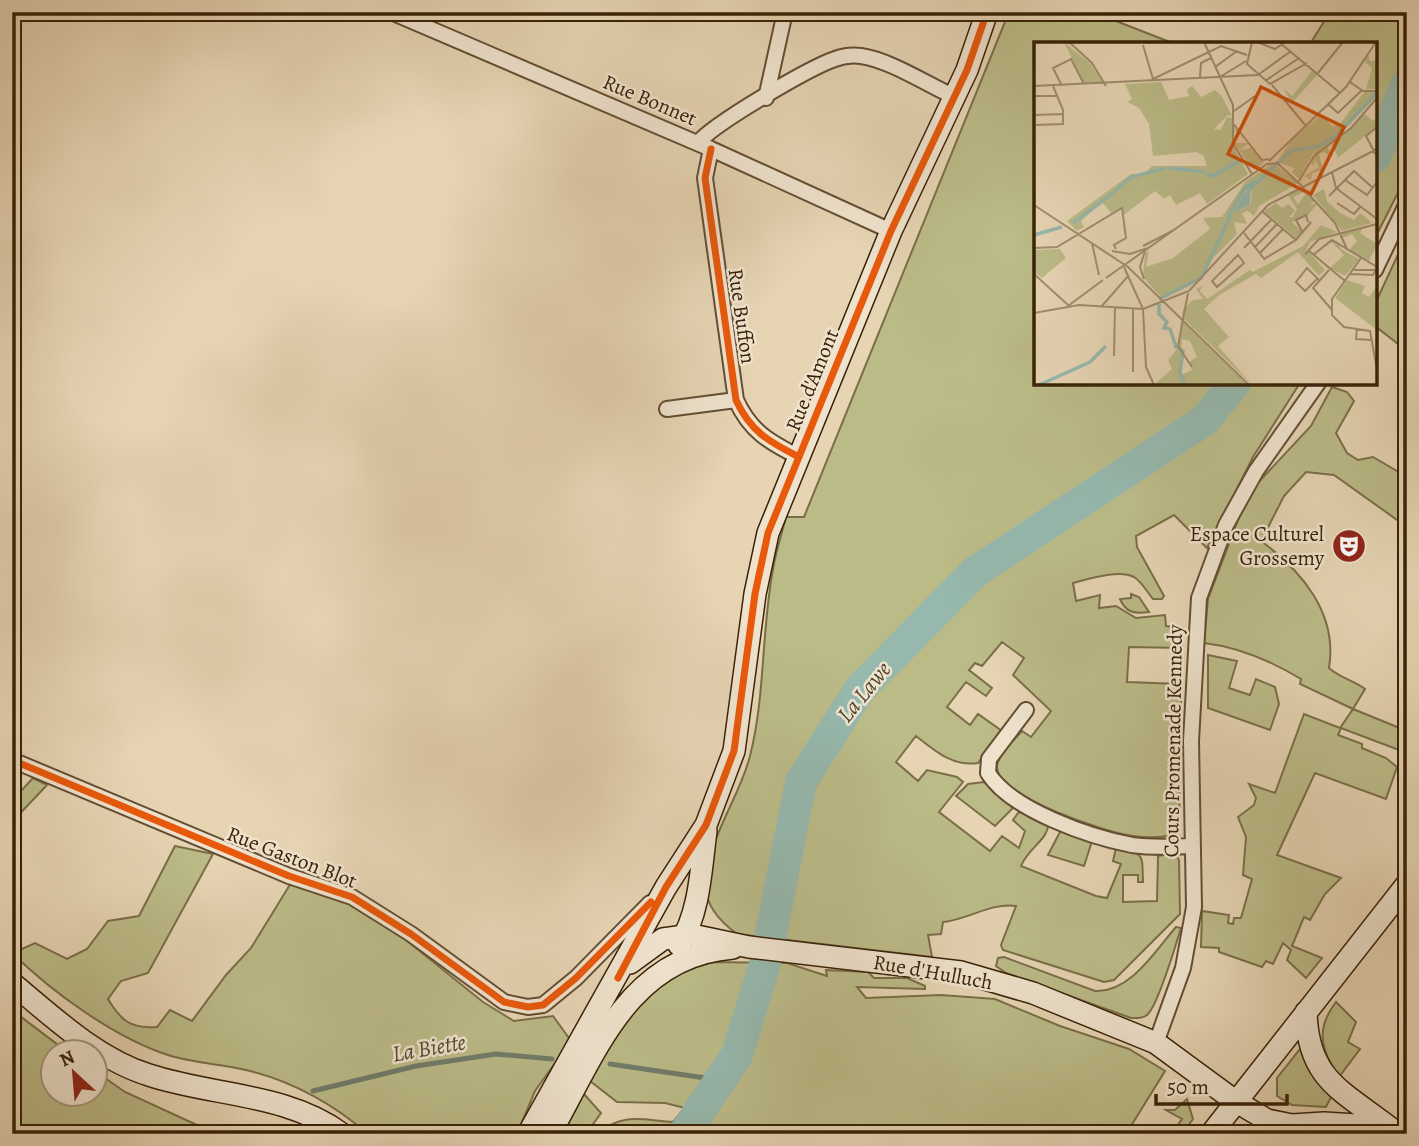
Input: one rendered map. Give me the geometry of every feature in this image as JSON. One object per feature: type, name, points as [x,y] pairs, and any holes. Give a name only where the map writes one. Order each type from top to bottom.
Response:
[{"type":"street","name":"Rue Bonnet","points":[[391,12],[704,146],[891,231]]},
{"type":"street","points":[[766,97],[785,12]]},
{"type":"street","name":"Rue d'Amont","points":[[618,978],[666,887],[706,825],[734,751],[760,564],[768,533],[891,231],[955,97],[987,12]]},
{"type":"street","points":[[704,146],[706,133],[835,59],[861,56],[955,97]]},
{"type":"street","name":"Rue Buffon","points":[[704,146],[705,178],[736,400],[750,427],[761,437],[799,457]]},
{"type":"street","points":[[1377,266],[1407,203]]},
{"type":"street","name":"Cours Promenade Kennedy","points":[[1156,1043],[1174,999],[1190,937],[1194,907],[1191,741],[1199,598],[1226,525],[1255,471],[1317,385]]},
{"type":"street","points":[[667,409],[736,400]]},
{"type":"street","points":[[1026,710],[989,759],[988,772],[999,787],[1057,821],[1093,835],[1132,845],[1192,846]]},
{"type":"street","name":"Rue Gaston Blot","points":[[12,760],[289,876],[352,897],[411,934],[504,1002],[528,1007],[543,1004],[576,978],[666,887]]},
{"type":"street","points":[[550,1134],[608,1028],[621,993],[635,977],[682,943],[698,891],[706,825]]},
{"type":"street","points":[[1211,1134],[1407,884]]},
{"type":"street","points":[[666,887],[665,912],[682,943]]},
{"type":"street","points":[[698,891],[705,917],[715,932],[740,945]]},
{"type":"street","points":[[528,1134],[618,978],[636,956],[663,939],[682,943]]},
{"type":"street","name":"Rue d'Hulluch","points":[[682,943],[740,945],[961,972],[1032,993],[1156,1043],[1235,1101],[1279,1124],[1324,1123],[1395,1131]]},
{"type":"street","points":[[12,983],[96,1048],[136,1070],[297,1110],[342,1134]]},
{"type":"street","points":[[1306,1012],[1308,1041],[1337,1094],[1339,1103],[1324,1123]]},
{"type":"street","points":[[1327,1080],[1395,1131]]},
{"type":"green space","points":[[1009,12],[1093,12],[1170,42],[1034,42],[1034,385],[1299,385],[1253,457],[1207,548],[1174,515],[1136,536],[1137,547],[1164,596],[1162,599],[1153,599],[1140,582],[1128,575],[1104,576],[1073,583],[1076,601],[1100,595],[1099,608],[1116,606],[1136,618],[1165,615],[1166,626],[1183,628],[1182,648],[1129,647],[1127,682],[1181,684],[1179,830],[1176,834],[1161,837],[1144,837],[1101,828],[1055,812],[1033,801],[1014,790],[1002,778],[997,766],[1004,752],[1022,731],[1031,737],[1051,711],[1013,675],[1024,658],[1002,642],[982,666],[975,663],[969,670],[992,688],[986,696],[966,682],[947,707],[970,725],[978,714],[1002,731],[978,763],[952,760],[916,736],[896,762],[918,781],[927,770],[957,777],[963,782],[939,812],[990,851],[1002,836],[1019,848],[1025,831],[1013,820],[1018,813],[1024,811],[1048,824],[1045,834],[1021,866],[1096,896],[1107,898],[1121,864],[1113,861],[1116,848],[1137,854],[1142,860],[1143,882],[1138,882],[1138,875],[1123,875],[1123,902],[1157,901],[1158,856],[1175,853],[1179,860],[1180,914],[1114,980],[1104,982],[1003,950],[1001,945],[1016,906],[1007,905],[943,922],[941,934],[928,935],[932,957],[737,934],[716,914],[707,894],[707,869],[717,836],[750,756],[759,708],[767,612],[775,558],[786,517],[804,517]]},
{"type":"green space","points":[[1330,12],[1407,12],[1407,175],[1377,234],[1377,42],[1311,42]]},
{"type":"green space","points":[[1407,235],[1407,351],[1377,328],[1377,300]]},
{"type":"green space","points":[[1332,387],[1347,392],[1354,401],[1336,433],[1347,453],[1358,460],[1373,457],[1407,477],[1407,527],[1334,475],[1306,472],[1284,496],[1261,541],[1290,566],[1314,596],[1328,630],[1329,668],[1365,689],[1353,709],[1300,684],[1301,679],[1278,666],[1242,651],[1204,643],[1208,599],[1243,507],[1254,487],[1311,426]]},
{"type":"green space","points":[[1131,594],[1139,597],[1149,612],[1135,612],[1125,607],[1120,599],[1131,598]]},
{"type":"green space","points":[[1208,655],[1237,661],[1229,688],[1250,695],[1256,679],[1275,687],[1279,704],[1270,730],[1208,708]]},
{"type":"green space","points":[[1353,709],[1407,731],[1407,753],[1341,728],[1338,735],[1362,744],[1362,748],[1386,758],[1397,767],[1386,799],[1315,773],[1277,855],[1341,878],[1325,894],[1310,920],[1304,917],[1292,946],[1322,958],[1306,978],[1287,960],[1291,950],[1283,943],[1273,964],[1266,961],[1262,967],[1219,952],[1219,948],[1201,947],[1202,911],[1229,915],[1228,923],[1233,924],[1234,918],[1241,918],[1252,879],[1243,875],[1246,837],[1238,817],[1254,805],[1256,798],[1249,784],[1275,793],[1304,714],[1340,728]]},
{"type":"green space","points":[[33,778],[47,785],[12,822],[12,789],[22,790]]},
{"type":"green space","points":[[984,782],[1011,804],[1012,809],[995,826],[956,796],[968,784]]},
{"type":"green space","points":[[1061,830],[1092,841],[1084,866],[1048,855]]},
{"type":"green space","points":[[175,846],[213,854],[148,973],[121,981],[108,999],[122,1018],[140,1027],[157,1027],[170,1010],[192,1021],[226,975],[251,948],[291,883],[347,902],[406,940],[483,1002],[514,1021],[553,1016],[571,1041],[535,1091],[517,1134],[368,1134],[326,1103],[280,1080],[246,1070],[178,1058],[127,1037],[65,998],[12,953],[12,938],[22,949],[35,943],[67,959],[87,949],[108,921],[139,916]]},
{"type":"green space","points":[[1176,927],[1181,928],[1161,988],[1147,1015],[1141,1018],[1131,1018],[1006,973],[996,966],[998,958],[1004,957],[1095,991],[1108,990],[1141,969]]},
{"type":"green space","points":[[712,962],[787,963],[827,976],[826,970],[868,972],[874,978],[907,978],[925,986],[925,989],[857,987],[866,998],[941,995],[995,999],[1060,1026],[1129,1049],[1165,1071],[1126,1134],[598,1134],[624,1120],[673,1122],[685,1108],[665,1103],[617,1102],[590,1081],[616,1034],[651,991],[680,970]]},
{"type":"green space","points":[[1336,1002],[1356,1022],[1348,1042],[1360,1049],[1339,1077],[1328,1058],[1323,1040],[1325,1021]]},
{"type":"green space","points":[[12,1010],[49,1038],[38,1038],[38,1108],[108,1108],[108,1080],[125,1092],[199,1126],[250,1134],[12,1134]]},
{"type":"green space","points":[[1300,1049],[1332,1095],[1326,1107],[1292,1105],[1277,1096],[1277,1078]]},
{"type":"green space","points":[[583,1093],[601,1113],[586,1134],[558,1134]]},
{"type":"green space","points":[[1187,1099],[1193,1119],[1182,1134],[1171,1134],[1182,1119],[1166,1110],[1175,1110]]},
{"type":"waterway","name":"La Lawe","points":[[1377,152],[1407,84]]},
{"type":"waterway","name":"La Lawe","points":[[684,1134],[737,1055],[765,964],[801,782],[860,689],[975,572],[1205,420],[1233,385]]},
{"type":"waterway","name":"La Biette","points":[[313,1091],[416,1066],[496,1054],[552,1059]]},
{"type":"waterway","name":"La Biette","points":[[610,1064],[719,1080]]},
{"type":"waterway","name":"La Biette","points":[[262,1134],[276,1127]]},
{"type":"cycle path","points":[[618,978],[666,887],[706,825],[734,751],[755,594],[768,533],[891,231],[967,70],[987,12]]},
{"type":"cycle path","points":[[711,149],[705,178],[736,400],[754,428],[778,446],[799,457]]},
{"type":"cycle path","points":[[12,760],[289,876],[352,897],[411,934],[504,1002],[528,1007],[543,1005],[576,978],[651,902]]},
{"type":"place","name":"Espace Culturel Grossemy","points":[[1349,546]]}]
